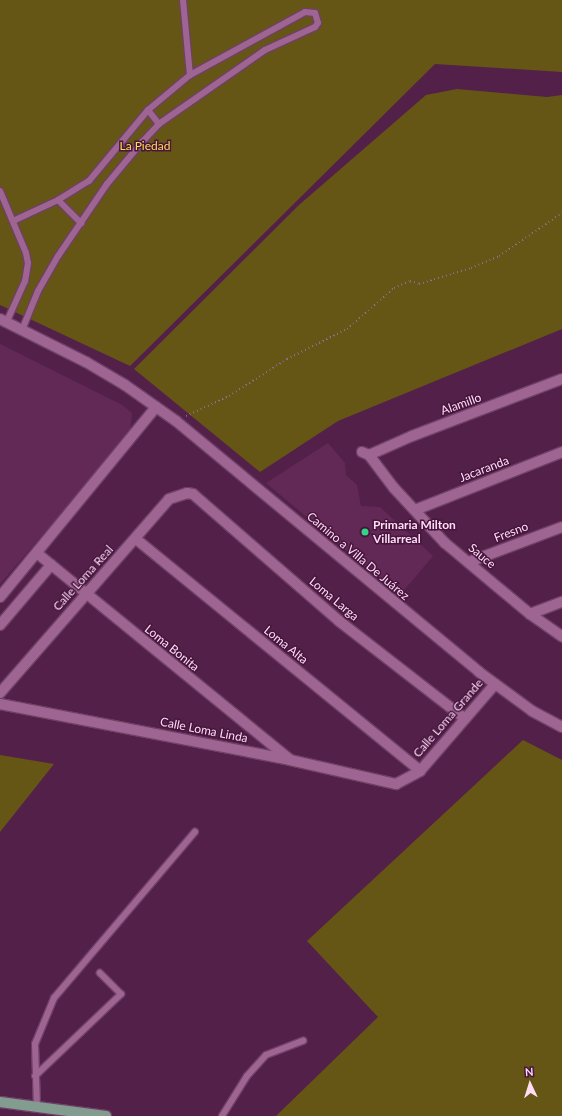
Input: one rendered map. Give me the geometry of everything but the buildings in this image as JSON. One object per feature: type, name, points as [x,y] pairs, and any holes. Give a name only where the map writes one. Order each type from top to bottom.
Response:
[{"type":"main road","points":[[0,1102],[106,1116]]},
{"type":"street","name":"Camino a Villa De Juárez","points":[[3,320],[86,362],[143,397],[176,421],[495,684],[562,727]]},
{"type":"street","name":"Alamillo","points":[[366,454],[562,379]]},
{"type":"street","points":[[0,597],[38,554],[156,407]]},
{"type":"street","name":"Jacaranda","points":[[415,510],[562,452]]},
{"type":"street","name":"Sauce","points":[[366,454],[394,488],[445,543],[530,614],[562,636]]},
{"type":"street","name":"Calle Loma Real","points":[[0,693],[85,594],[136,539],[169,499],[181,493],[192,494]]},
{"type":"street","name":"Loma Larga","points":[[192,494],[339,621],[464,718]]},
{"type":"street","name":"Fresno","points":[[469,562],[562,527]]},
{"type":"street","name":"Loma Alta","points":[[136,539],[420,771]]},
{"type":"street","name":"Loma Bonita","points":[[38,554],[85,594],[290,760]]},
{"type":"street","points":[[0,625],[51,565]]},
{"type":"street","points":[[530,614],[562,602]]},
{"type":"street","name":"Calle Loma Grande","points":[[402,782],[420,771],[464,718],[495,684]]},
{"type":"street","name":"Calle Loma Linda","points":[[0,704],[290,760],[388,784],[402,782]]},
{"type":"lane","points":[[183,0],[190,75]]},
{"type":"lane","points":[[13,221],[58,200],[89,181],[148,110],[190,75],[305,12],[315,14],[318,23],[315,26],[265,50],[159,124],[107,184],[81,223],[38,290],[22,330]]},
{"type":"lane","points":[[148,110],[159,124]]},
{"type":"lane","points":[[0,191],[26,253],[28,273],[3,320]]},
{"type":"lane","points":[[58,200],[81,223]]},
{"type":"lane","points":[[37,1107],[35,1044],[54,998],[195,832]]},
{"type":"lane","points":[[35,1076],[121,994],[100,973]]},
{"type":"lane","points":[[222,1116],[247,1076],[266,1054],[303,1041]]},
{"type":"path","points":[[176,421],[229,396],[287,358],[347,329],[394,288],[410,281],[419,284],[471,268],[498,256],[562,213]]},
{"type":"shaded area","points":[[0,344],[122,405],[132,413],[130,434],[0,584]]},
{"type":"shaded area","name":"Primaria Milton Villarreal","points":[[328,443],[345,463],[346,475],[357,485],[361,506],[380,507],[433,556],[400,595],[266,483]]},
{"type":"green space","name":"La Piedad","points":[[0,0],[562,0],[562,72],[435,64],[130,366],[0,305]]},
{"type":"green space","points":[[457,89],[547,97],[562,95],[562,329],[338,421],[260,472],[134,369],[299,205],[426,95]]},
{"type":"green space","points":[[523,740],[562,760],[562,1116],[276,1116],[378,1017],[307,941]]},
{"type":"green space","points":[[0,755],[54,764],[0,832]]},
{"type":"place","name":"Primaria Milton Villarreal","points":[[365,532]]}]
